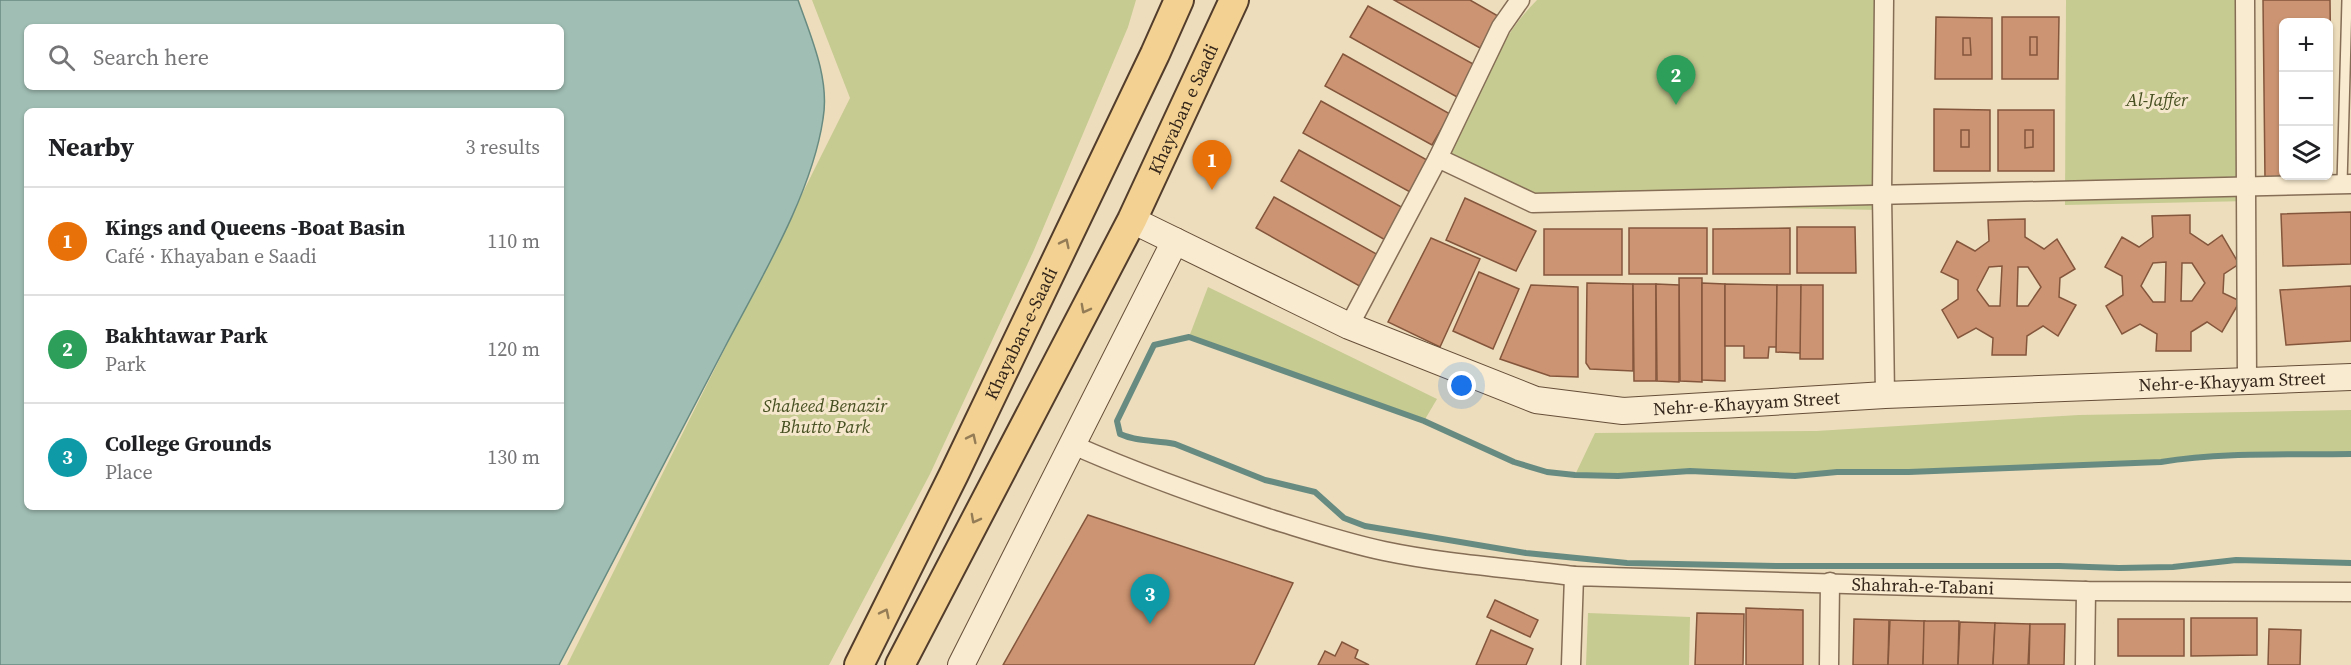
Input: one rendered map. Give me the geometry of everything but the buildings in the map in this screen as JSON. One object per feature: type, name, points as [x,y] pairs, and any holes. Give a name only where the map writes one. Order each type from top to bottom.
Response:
[{"type":"main road","points":[[1155,54],[1168,0]]},
{"type":"main road","name":"Khayaban-e-Saadi","points":[[859,665],[960,463],[1179,0]]},
{"type":"main road","name":"Khayaban e Saadi","points":[[1132,219],[1234,0]]},
{"type":"main road","points":[[900,665],[1132,219]]},
{"type":"street","points":[[1349,326],[1438,158],[1501,27],[1520,0]]},
{"type":"street","points":[[1884,0],[1882,194],[1885,395]]},
{"type":"street","points":[[2245,0],[2247,379]]},
{"type":"street","points":[[1438,158],[1533,203],[2347,184]]},
{"type":"street","name":"Nehr-e-Khayyam Street","points":[[1132,219],[1349,326],[1536,400],[1623,411],[1885,395],[2247,379],[2351,377]]},
{"type":"street","points":[[961,665],[1175,241]]},
{"type":"street","name":"Shahrah-e-Tabani","points":[[1073,445],[1128,469],[1216,501],[1339,540],[1385,551],[1574,576],[2086,591],[2351,592]]},
{"type":"street","points":[[1571,660],[1574,576]]},
{"type":"street","points":[[1829,665],[1830,582]]},
{"type":"street","points":[[2085,665],[2086,591]]},
{"type":"lane","points":[[2347,0],[2347,184]]},
{"type":"green space","name":"Shaheed Benazir Bhutto Park","points":[[812,0],[1136,0],[1128,27],[1034,250],[930,474],[829,665],[567,665],[850,98]]},
{"type":"green space","points":[[1537,0],[1878,0],[1878,210],[1533,203],[1444,169],[1495,58],[1521,17]]},
{"type":"green space","name":"Al-Jaffer","points":[[2066,0],[2246,0],[2249,201],[2065,205]]},
{"type":"green space","points":[[1208,287],[1437,399],[1424,421],[1189,337]]},
{"type":"green space","points":[[2351,410],[2351,454],[2232,455],[2161,462],[1909,472],[1837,472],[1810,475],[1691,471],[1618,476],[1575,475],[1595,433],[1816,431],[2079,415]]},
{"type":"green space","points":[[1588,613],[1690,617],[1689,665],[1586,665]]},
{"type":"water","points":[[0,0],[798,0],[818,58],[824,89],[823,119],[808,177],[783,236],[559,665],[0,665]]},
{"type":"waterway","points":[[2351,454],[2232,455],[2161,462],[1909,472],[1837,472],[1795,476],[1690,471],[1618,476],[1575,475],[1547,472],[1514,462],[1424,421],[1189,337],[1154,345],[1117,421],[1120,434],[1126,437],[1175,444],[1265,480],[1315,492],[1344,518],[1365,526],[1526,553],[1627,563],[1776,566],[2119,568],[2173,567],[2236,560],[2351,563]]},
{"type":"place","name":"Bakhtawar Park","points":[[1676,105]]},
{"type":"place","name":"Kings and Queens -Boat Basin","points":[[1212,190]]},
{"type":"place","name":"College Grounds","points":[[1150,624]]}]
